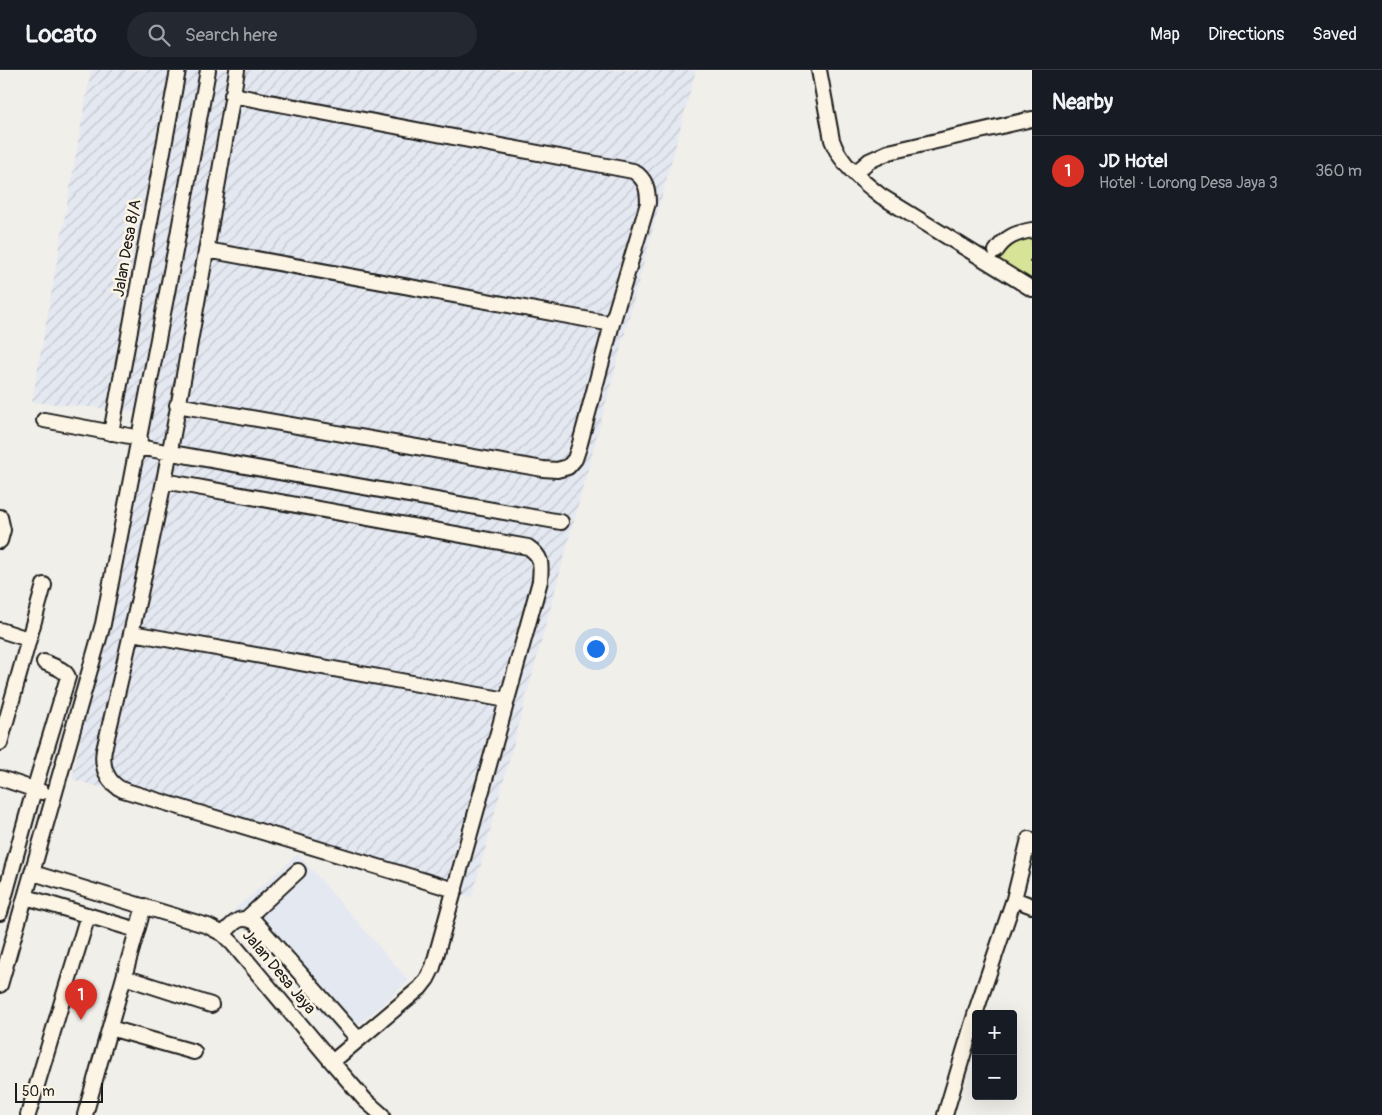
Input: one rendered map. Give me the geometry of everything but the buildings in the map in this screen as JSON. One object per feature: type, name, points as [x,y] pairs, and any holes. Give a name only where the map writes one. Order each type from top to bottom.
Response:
[{"type":"street","name":"Jalan Desa 8/A","points":[[111,432],[178,70]]},
{"type":"street","points":[[1,976],[33,873],[53,796],[103,624],[208,70]]},
{"type":"street","points":[[236,70],[207,250],[177,405],[170,452],[132,633],[102,759],[103,766],[114,785],[122,790],[455,890]]},
{"type":"street","points":[[819,73],[835,150],[855,173],[881,196],[1032,289]]},
{"type":"street","points":[[177,405],[533,467],[557,470],[568,468],[579,447],[612,324],[648,203],[646,184],[639,174],[633,171],[232,95]]},
{"type":"street","points":[[855,173],[869,161],[889,152],[1032,119]]},
{"type":"street","points":[[996,251],[1002,242],[1008,238],[1017,233],[1032,230]]},
{"type":"street","points":[[207,250],[612,324]]},
{"type":"street","points":[[44,420],[111,432],[170,452],[561,522]]},
{"type":"street","points":[[164,481],[528,547],[536,552],[541,561],[540,581],[455,890],[428,979],[420,988],[332,1062]]},
{"type":"street","points":[[0,541],[3,530],[1,521]]},
{"type":"street","points":[[0,743],[44,585]]},
{"type":"street","points":[[0,630],[28,639]]},
{"type":"street","points":[[132,633],[507,700]]},
{"type":"street","points":[[0,913],[68,677],[63,671],[44,662]]},
{"type":"street","points":[[0,778],[53,796]]},
{"type":"street","points":[[945,1115],[978,1005],[1014,899],[1029,839]]},
{"type":"street","points":[[223,934],[238,920],[247,918],[298,871]]},
{"type":"street","name":"Jalan Desa Jaya","points":[[33,873],[208,926],[223,934],[365,1100],[382,1115]]},
{"type":"street","points":[[26,897],[138,930]]},
{"type":"street","points":[[1014,899],[1032,906]]},
{"type":"street","points":[[85,1115],[144,906]]},
{"type":"street","points":[[28,1115],[88,915]]},
{"type":"street","points":[[247,918],[255,922],[358,1039]]},
{"type":"street","points":[[124,978],[211,1005]]},
{"type":"street","points":[[110,1028],[194,1052]]},
{"type":"shaded area","points":[[91,70],[696,70],[472,897],[72,779],[149,412],[32,402]]},
{"type":"shaded area","points":[[298,854],[409,981],[343,1038],[233,911]]},
{"type":"green space","points":[[1032,238],[1032,282],[996,260],[1003,250],[1011,244]]},
{"type":"place","name":"JD Hotel","points":[[81,1020]]}]
